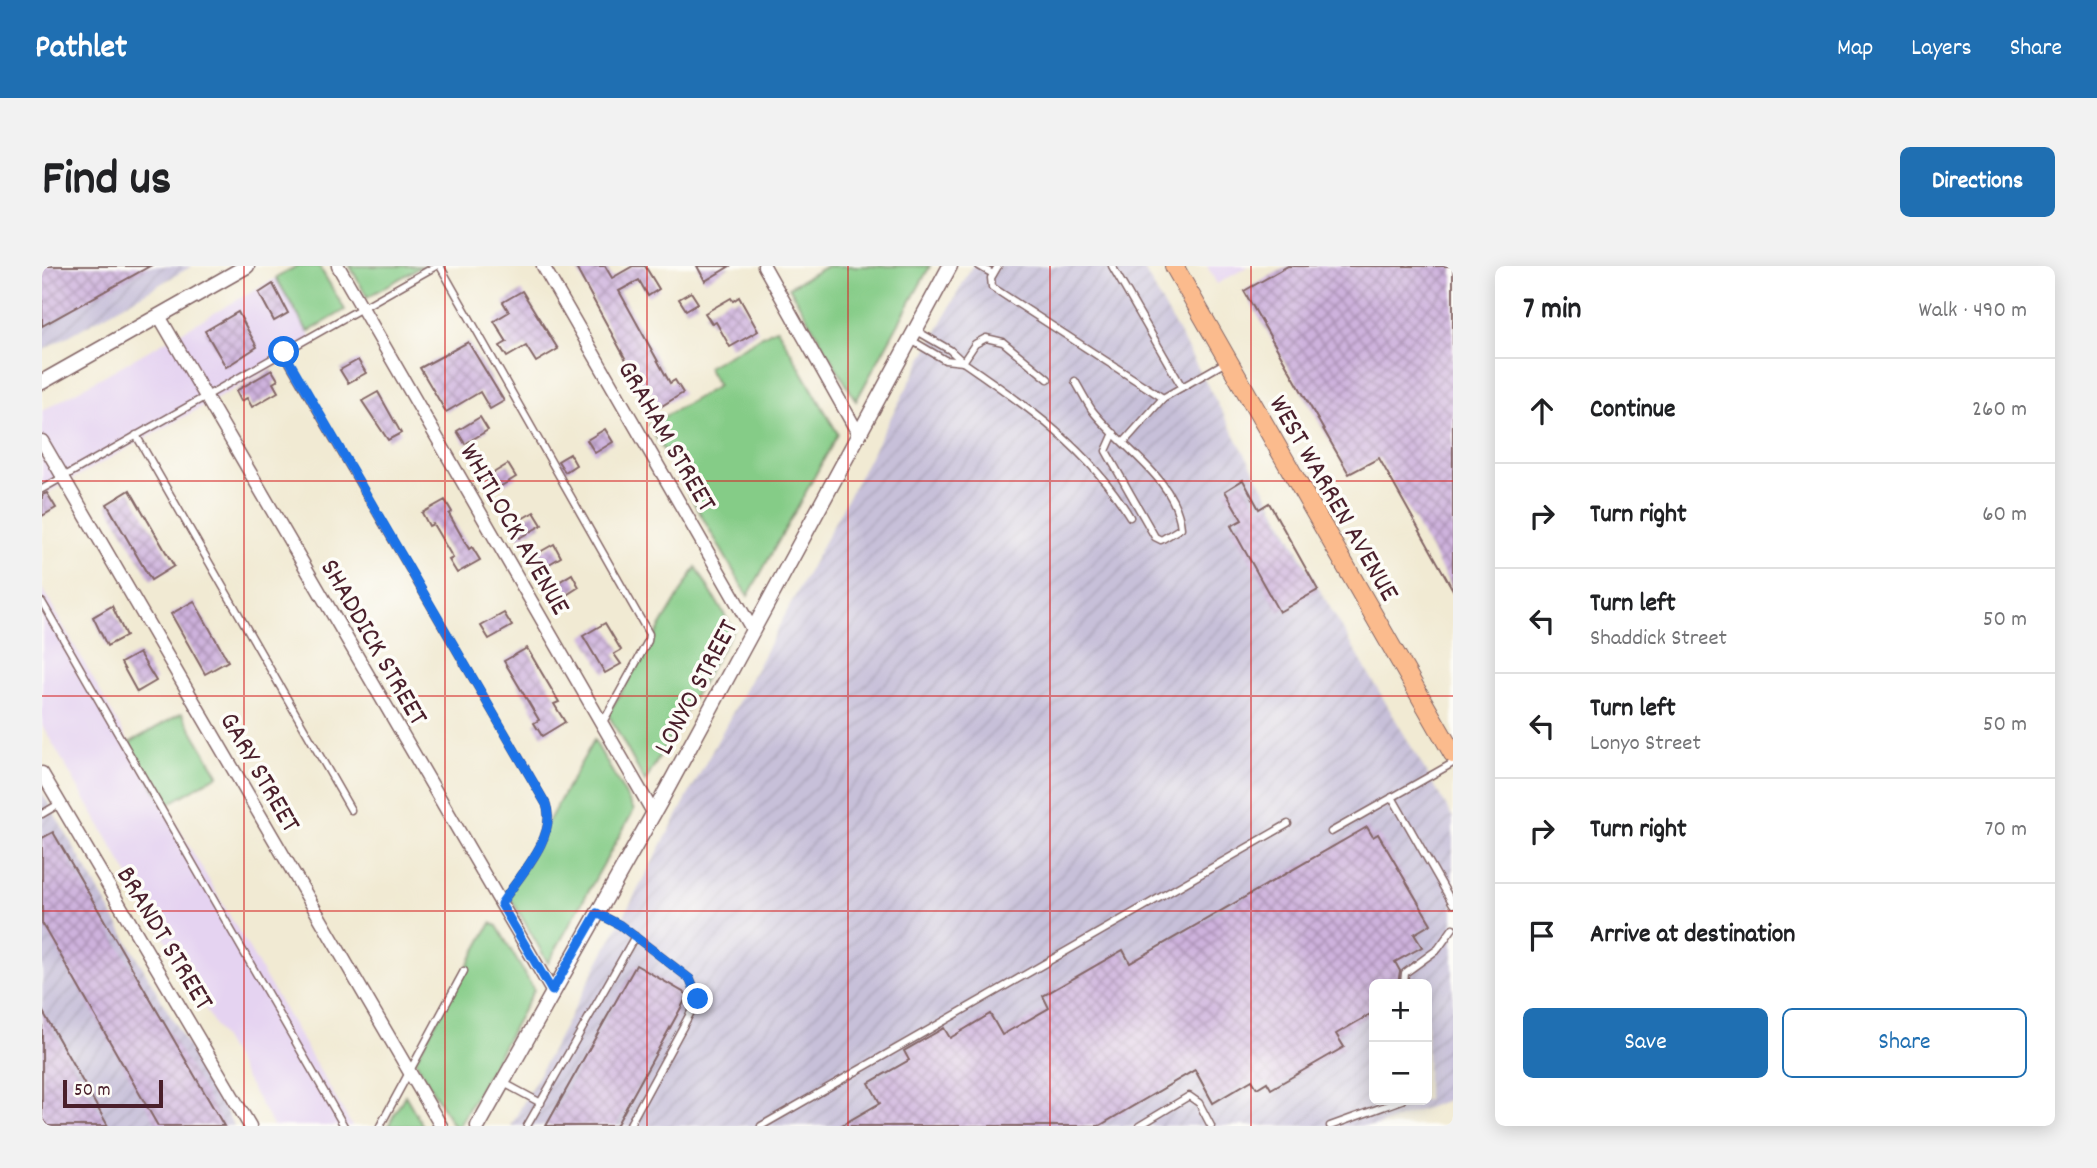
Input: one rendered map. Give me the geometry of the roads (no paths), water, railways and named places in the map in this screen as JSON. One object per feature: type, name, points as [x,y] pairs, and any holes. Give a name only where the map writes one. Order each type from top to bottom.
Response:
[{"type":"main road","name":"WEST WARREN AVENUE","points":[[1174,266],[1453,754]]},
{"type":"street","points":[[42,382],[247,266]]},
{"type":"street","name":"WHITLOCK AVENUE","points":[[338,266],[654,814]]},
{"type":"street","name":"GRAHAM STREET","points":[[543,266],[752,629]]},
{"type":"street","points":[[764,266],[859,435]]},
{"type":"street","name":"LONYO STREET","points":[[478,1126],[654,814],[950,266]]},
{"type":"street","name":"SHADDICK STREET","points":[[159,316],[552,991]]},
{"type":"street","name":"GARY STREET","points":[[42,441],[441,1126]]},
{"type":"street","name":"BRANDT STREET","points":[[42,773],[250,1126]]},
{"type":"lane","points":[[42,489],[438,266],[649,634],[648,641],[602,724]]},
{"type":"lane","points":[[979,266],[993,274]]},
{"type":"lane","points":[[998,266],[993,274],[992,287],[1163,398]]},
{"type":"lane","points":[[1112,266],[1182,387]]},
{"type":"lane","points":[[912,335],[945,360],[962,362]]},
{"type":"lane","points":[[912,335],[950,350],[962,362],[1056,429],[1118,495],[1130,517]]},
{"type":"lane","points":[[962,362],[975,344],[986,338],[1003,342],[1048,379]]},
{"type":"lane","points":[[284,352],[546,804],[549,823],[542,841],[501,904]]},
{"type":"lane","points":[[1124,442],[1163,398],[1228,360]]},
{"type":"lane","points":[[1075,381],[1093,411],[1124,442],[1167,493],[1180,518],[1181,528],[1161,540],[1154,537],[1106,451],[1108,441],[1114,433]]},
{"type":"lane","points":[[136,435],[351,810]]},
{"type":"lane","points":[[42,602],[344,1126]]},
{"type":"lane","points":[[1331,832],[1453,763]]},
{"type":"lane","points":[[1392,797],[1453,904]]},
{"type":"lane","points":[[42,814],[59,804]]},
{"type":"lane","points":[[761,1126],[1288,824]]},
{"type":"lane","points":[[597,913],[635,936],[690,979],[698,999],[629,1126]]},
{"type":"lane","points":[[1404,979],[1405,973],[1438,949],[1453,929]]},
{"type":"lane","points":[[527,1126],[635,936]]},
{"type":"lane","points":[[380,1126],[464,971]]},
{"type":"lane","points":[[502,1082],[541,1103]]},
{"type":"lane","points":[[1139,1126],[1189,1096],[1199,1103],[1211,1126]]},
{"type":"lane","points":[[1330,1126],[1388,1105]]}]
